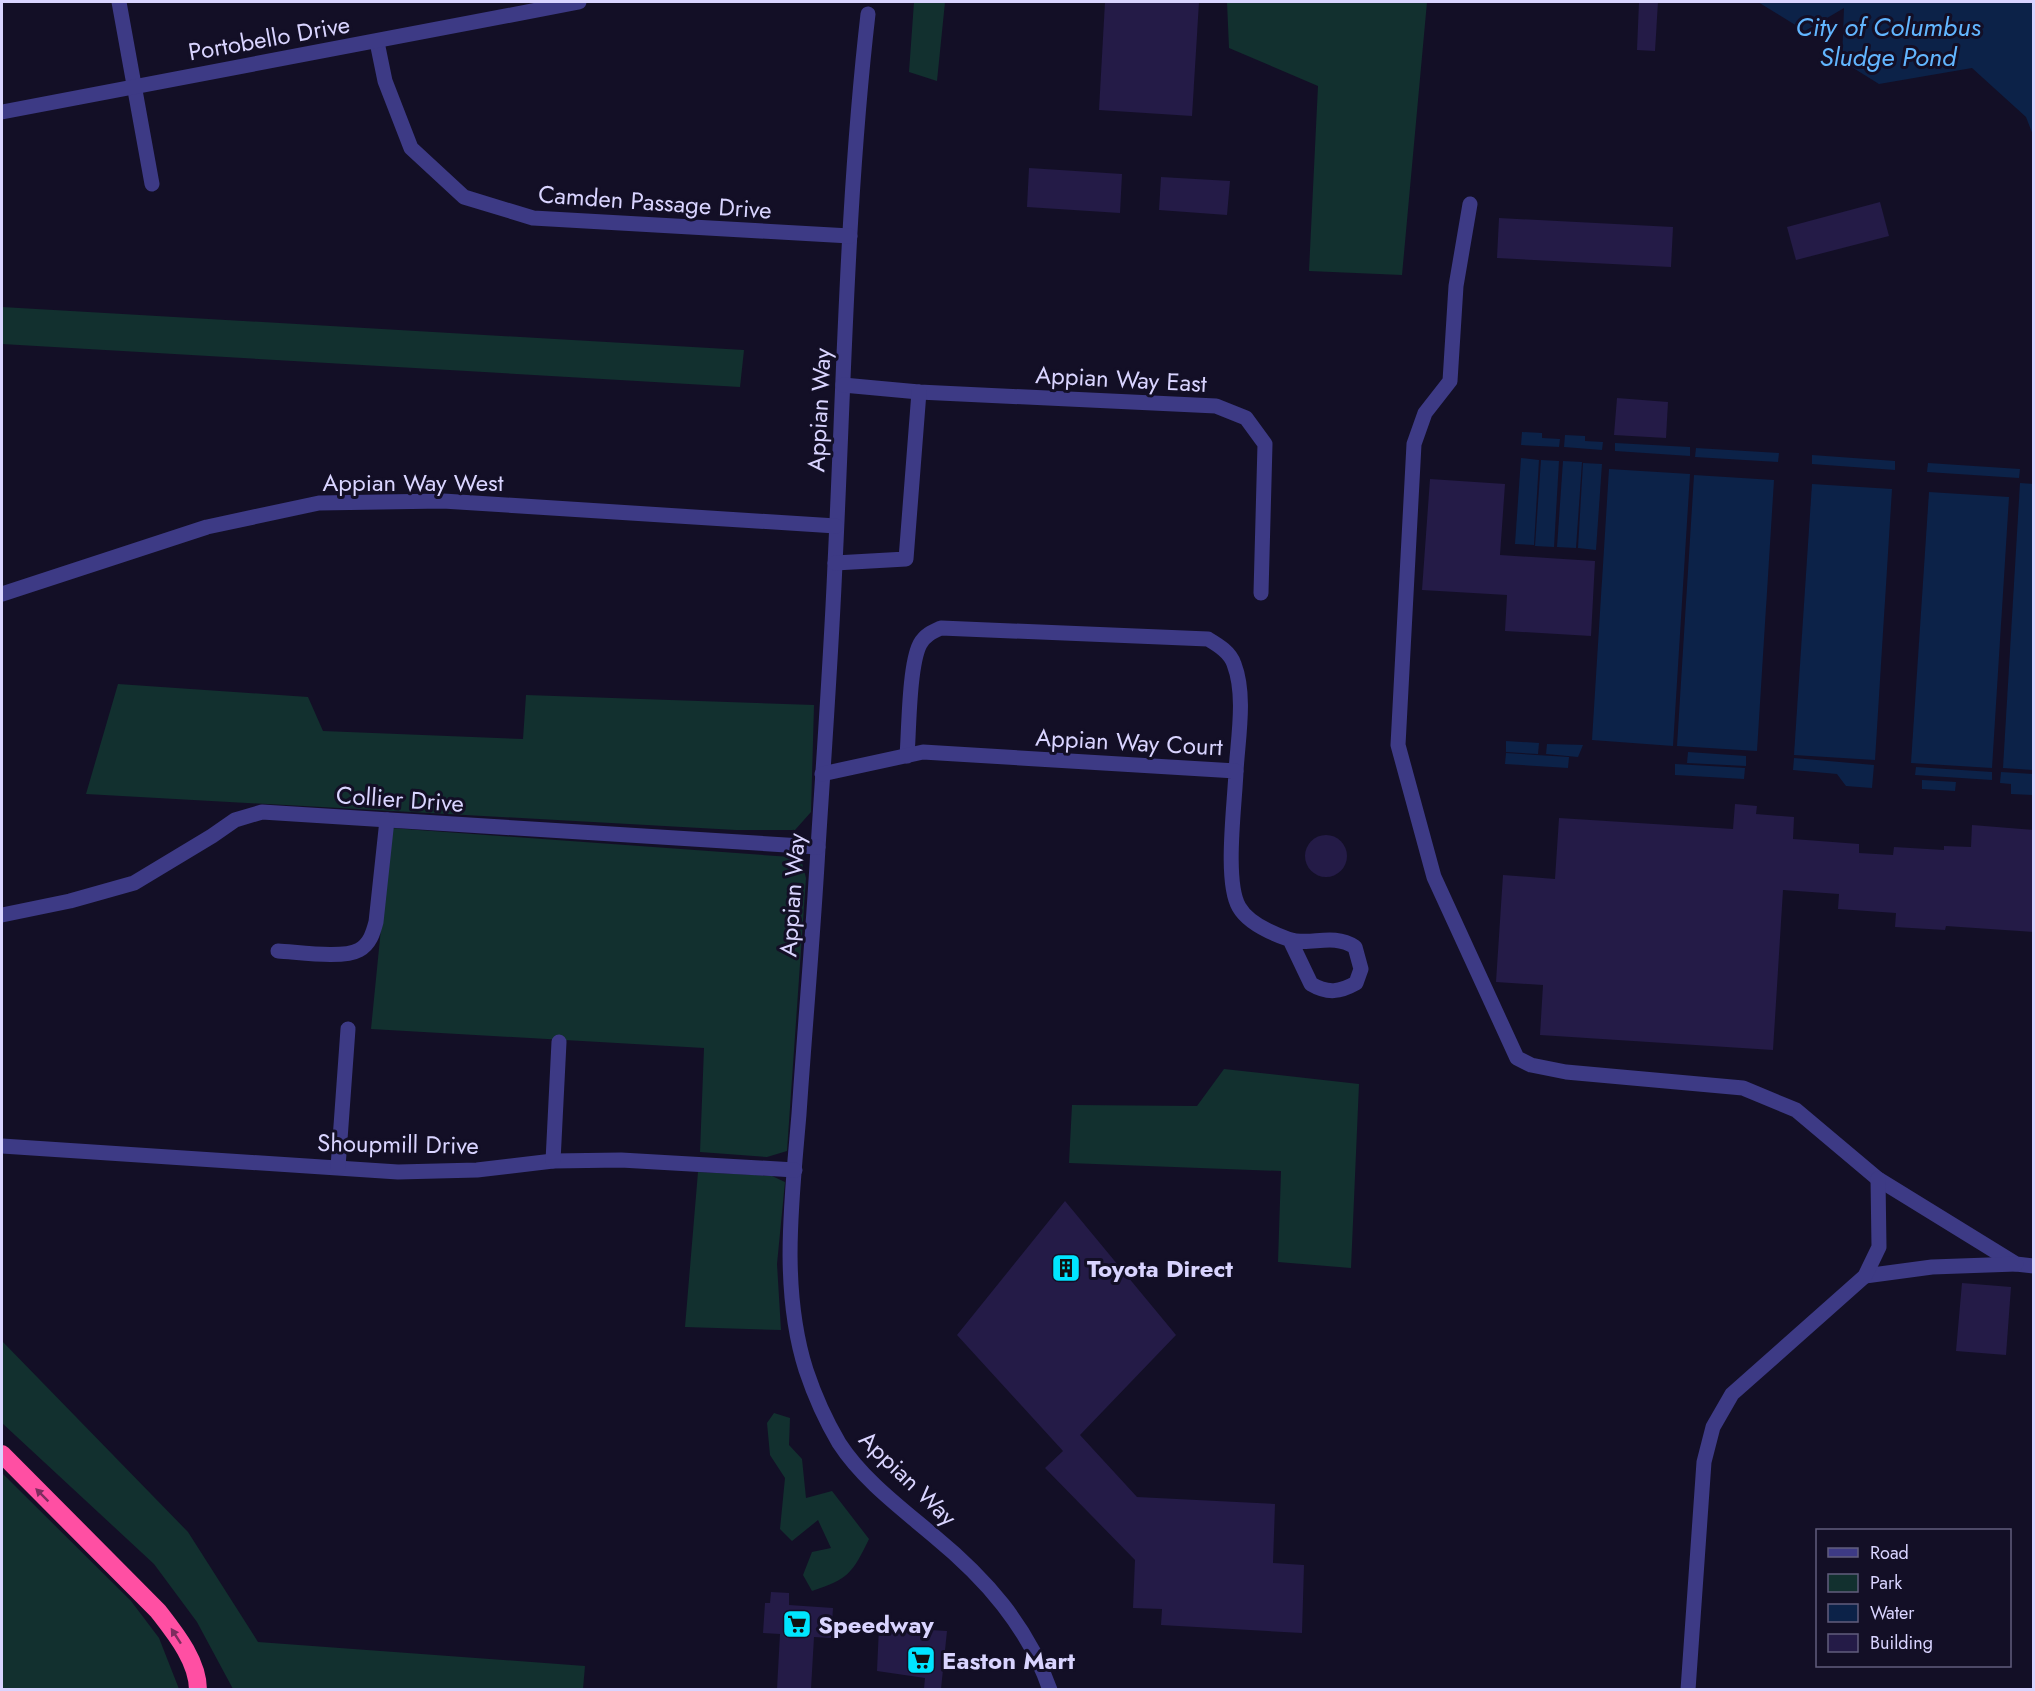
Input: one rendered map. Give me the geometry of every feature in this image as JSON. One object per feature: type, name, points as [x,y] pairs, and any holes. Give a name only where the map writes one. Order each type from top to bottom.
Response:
[{"type":"highway","points":[[2,1454],[158,1611],[176,1635],[189,1659],[198,1689]]},
{"type":"street","points":[[119,2],[136,85],[152,184]]},
{"type":"street","name":"Portobello Drive","points":[[2,112],[579,2]]},
{"type":"street","name":"Appian Way","points":[[868,14],[850,236],[835,563],[795,1170],[791,1249],[792,1301],[796,1330],[807,1370],[821,1406],[840,1444],[863,1473],[969,1567],[1013,1615],[1042,1667],[1050,1689]]},
{"type":"street","name":"Camden Passage Drive","points":[[377,42],[385,81],[411,148],[464,197],[533,218],[850,236]]},
{"type":"street","points":[[1470,204],[1456,286],[1450,381],[1425,412],[1414,444],[1398,745],[1434,877],[1517,1058],[1531,1065],[1566,1072],[1743,1088],[1796,1110],[1878,1179],[2016,1264]]},
{"type":"street","name":"Appian Way East","points":[[843,385],[919,392],[1216,406],[1246,418],[1265,444],[1262,593]]},
{"type":"street","points":[[835,563],[906,559],[919,392]]},
{"type":"street","name":"Appian Way West","points":[[2,594],[207,527],[319,503],[443,501],[836,526]]},
{"type":"street","points":[[907,756],[915,664],[919,646],[929,633],[941,628],[1208,639],[1224,649],[1234,663],[1239,693],[1236,771]]},
{"type":"street","name":"Appian Way Court","points":[[822,774],[923,752],[1236,771],[1231,876],[1238,907],[1250,920],[1290,940],[1330,939],[1347,942],[1355,947],[1361,969],[1356,983],[1345,990],[1333,992],[1311,984],[1290,940]]},
{"type":"street","name":"Collier Drive","points":[[2,915],[70,901],[134,884],[235,820],[262,812],[818,847]]},
{"type":"street","points":[[278,951],[342,954],[358,950],[371,939],[376,922],[387,820]]},
{"type":"street","points":[[338,1167],[348,1029]]},
{"type":"street","points":[[553,1161],[559,1042]]},
{"type":"street","name":"Shoupmill Drive","points":[[2,1146],[398,1172],[477,1170],[553,1161],[621,1160],[795,1170]]},
{"type":"street","points":[[1688,1689],[1704,1462],[1713,1427],[1732,1394],[1865,1276],[1880,1247],[1878,1179]]},
{"type":"street","points":[[1865,1276],[1932,1267],[2016,1264],[2034,1266]]},
{"type":"green space","points":[[914,2],[945,2],[937,81],[909,72]]},
{"type":"green space","points":[[1227,2],[1427,2],[1402,275],[1309,271],[1318,86],[1229,48]]},
{"type":"green space","points":[[2,307],[744,350],[740,387],[2,344]]},
{"type":"green space","points":[[118,684],[308,697],[323,731],[523,739],[526,695],[814,705],[811,812],[795,830],[736,830],[86,794]]},
{"type":"green space","points":[[391,828],[791,857],[802,863],[806,878],[787,1151],[767,1157],[700,1152],[704,1048],[371,1029]]},
{"type":"green space","points":[[1224,1069],[1359,1084],[1351,1268],[1278,1262],[1281,1171],[1069,1163],[1072,1105],[1197,1106]]},
{"type":"green space","points":[[698,1172],[772,1176],[785,1182],[777,1264],[781,1330],[685,1327]]},
{"type":"green space","points":[[2,1341],[188,1532],[258,1642],[585,1666],[583,1689],[233,1689],[197,1622],[154,1564],[2,1423]]},
{"type":"green space","points":[[774,1413],[790,1418],[789,1445],[802,1459],[806,1498],[832,1491],[869,1539],[848,1574],[834,1583],[812,1591],[803,1575],[812,1552],[831,1548],[818,1520],[792,1541],[780,1529],[785,1478],[770,1455],[767,1423]]},
{"type":"green space","points":[[2,1473],[131,1601],[159,1638],[179,1689],[2,1689]]},
{"type":"water","name":"City of Columbus Sludge Pond","points":[[1758,2],[2033,2],[2033,135],[2026,117],[1972,68],[1879,84],[1842,61],[1844,8],[1805,31]]},
{"type":"water","points":[[1522,432],[1542,433],[1542,438],[1560,439],[1559,447],[1521,445]]},
{"type":"water","points":[[1565,435],[1585,436],[1585,441],[1603,442],[1602,450],[1564,447]]},
{"type":"water","points":[[1615,443],[1690,447],[1690,456],[1615,451]]},
{"type":"water","points":[[1696,448],[1779,453],[1778,462],[1695,457]]},
{"type":"water","points":[[1812,455],[1895,461],[1895,470],[1812,464]]},
{"type":"water","points":[[1521,458],[1539,460],[1534,545],[1515,544]]},
{"type":"water","points":[[1541,460],[1559,461],[1554,547],[1535,546]]},
{"type":"water","points":[[1563,461],[1582,462],[1576,548],[1557,547]]},
{"type":"water","points":[[1583,463],[1602,464],[1596,550],[1578,548]]},
{"type":"water","points":[[1928,463],[2020,469],[2019,478],[1927,472]]},
{"type":"water","points":[[1609,469],[1690,474],[1673,746],[1592,740]]},
{"type":"water","points":[[1694,475],[1774,480],[1757,751],[1677,746]]},
{"type":"water","points":[[2020,483],[2034,484],[2033,770],[2003,768]]},
{"type":"water","points":[[1812,484],[1892,489],[1875,760],[1794,755]]},
{"type":"water","points":[[1929,492],[2009,497],[1992,768],[1911,763]]},
{"type":"water","points":[[1506,741],[1539,743],[1538,754],[1506,752]]},
{"type":"water","points":[[1547,744],[1583,745],[1578,757],[1546,754]]},
{"type":"water","points":[[1688,752],[1746,756],[1746,766],[1687,763]]},
{"type":"water","points":[[1506,753],[1569,757],[1568,768],[1505,764]]},
{"type":"water","points":[[1794,758],[1874,765],[1872,788],[1846,786],[1837,774],[1793,770]]},
{"type":"water","points":[[1675,764],[1745,768],[1744,779],[1675,775]]},
{"type":"water","points":[[1916,767],[1992,772],[1992,780],[1915,775]]},
{"type":"water","points":[[2001,772],[2033,774],[2033,795],[2011,794],[2011,784],[2000,783]]},
{"type":"water","points":[[1922,780],[1956,782],[1955,791],[1922,789]]},
{"type":"building","points":[[1105,2],[1199,2],[1192,116],[1099,110]]},
{"type":"building","points":[[1639,2],[1658,2],[1655,51],[1637,50]]},
{"type":"building","points":[[1029,168],[1122,174],[1120,213],[1027,207]]},
{"type":"building","points":[[1161,177],[1230,181],[1227,215],[1159,210]]},
{"type":"building","points":[[1880,202],[1889,236],[1796,260],[1787,227]]},
{"type":"building","points":[[1499,218],[1673,227],[1671,267],[1497,258]]},
{"type":"building","points":[[1617,398],[1668,402],[1666,438],[1614,435]]},
{"type":"building","points":[[1430,479],[1505,484],[1500,555],[1595,561],[1591,636],[1505,631],[1507,595],[1422,590]]},
{"type":"building","points":[[1735,804],[1757,806],[1756,814],[1794,817],[1793,839],[1859,844],[1859,853],[1893,855],[1894,847],[1944,850],[1944,846],[1971,847],[1972,825],[2034,830],[2034,932],[1946,926],[1945,930],[1895,927],[1896,913],[1838,909],[1839,894],[1783,890],[1773,1050],[1540,1035],[1543,985],[1496,982],[1503,875],[1555,879],[1559,818],[1733,829]]},
{"type":"building","points":[[1326,835],[1334,836],[1341,841],[1346,848],[1346,864],[1341,871],[1334,876],[1326,877],[1318,876],[1311,871],[1306,864],[1305,856],[1306,848],[1311,841],[1318,836]]},
{"type":"building","points":[[1065,1201],[1176,1335],[1080,1435],[1137,1497],[1275,1504],[1273,1563],[1304,1565],[1302,1633],[1161,1625],[1162,1609],[1133,1608],[1135,1560],[1045,1468],[1063,1451],[957,1335]]},
{"type":"building","points":[[1962,1283],[2011,1287],[2006,1355],[1956,1351]]},
{"type":"building","points":[[771,1592],[789,1593],[789,1605],[833,1608],[831,1638],[814,1637],[811,1689],[777,1689],[780,1634],[763,1633],[765,1603],[770,1603]]},
{"type":"building","points":[[879,1627],[947,1631],[941,1689],[924,1689],[925,1678],[877,1671]]},
{"type":"place","name":"Toyota Direct","points":[[1066,1268]]},
{"type":"place","name":"Speedway","points":[[797,1624]]},
{"type":"place","name":"Easton Mart","points":[[921,1660]]}]
